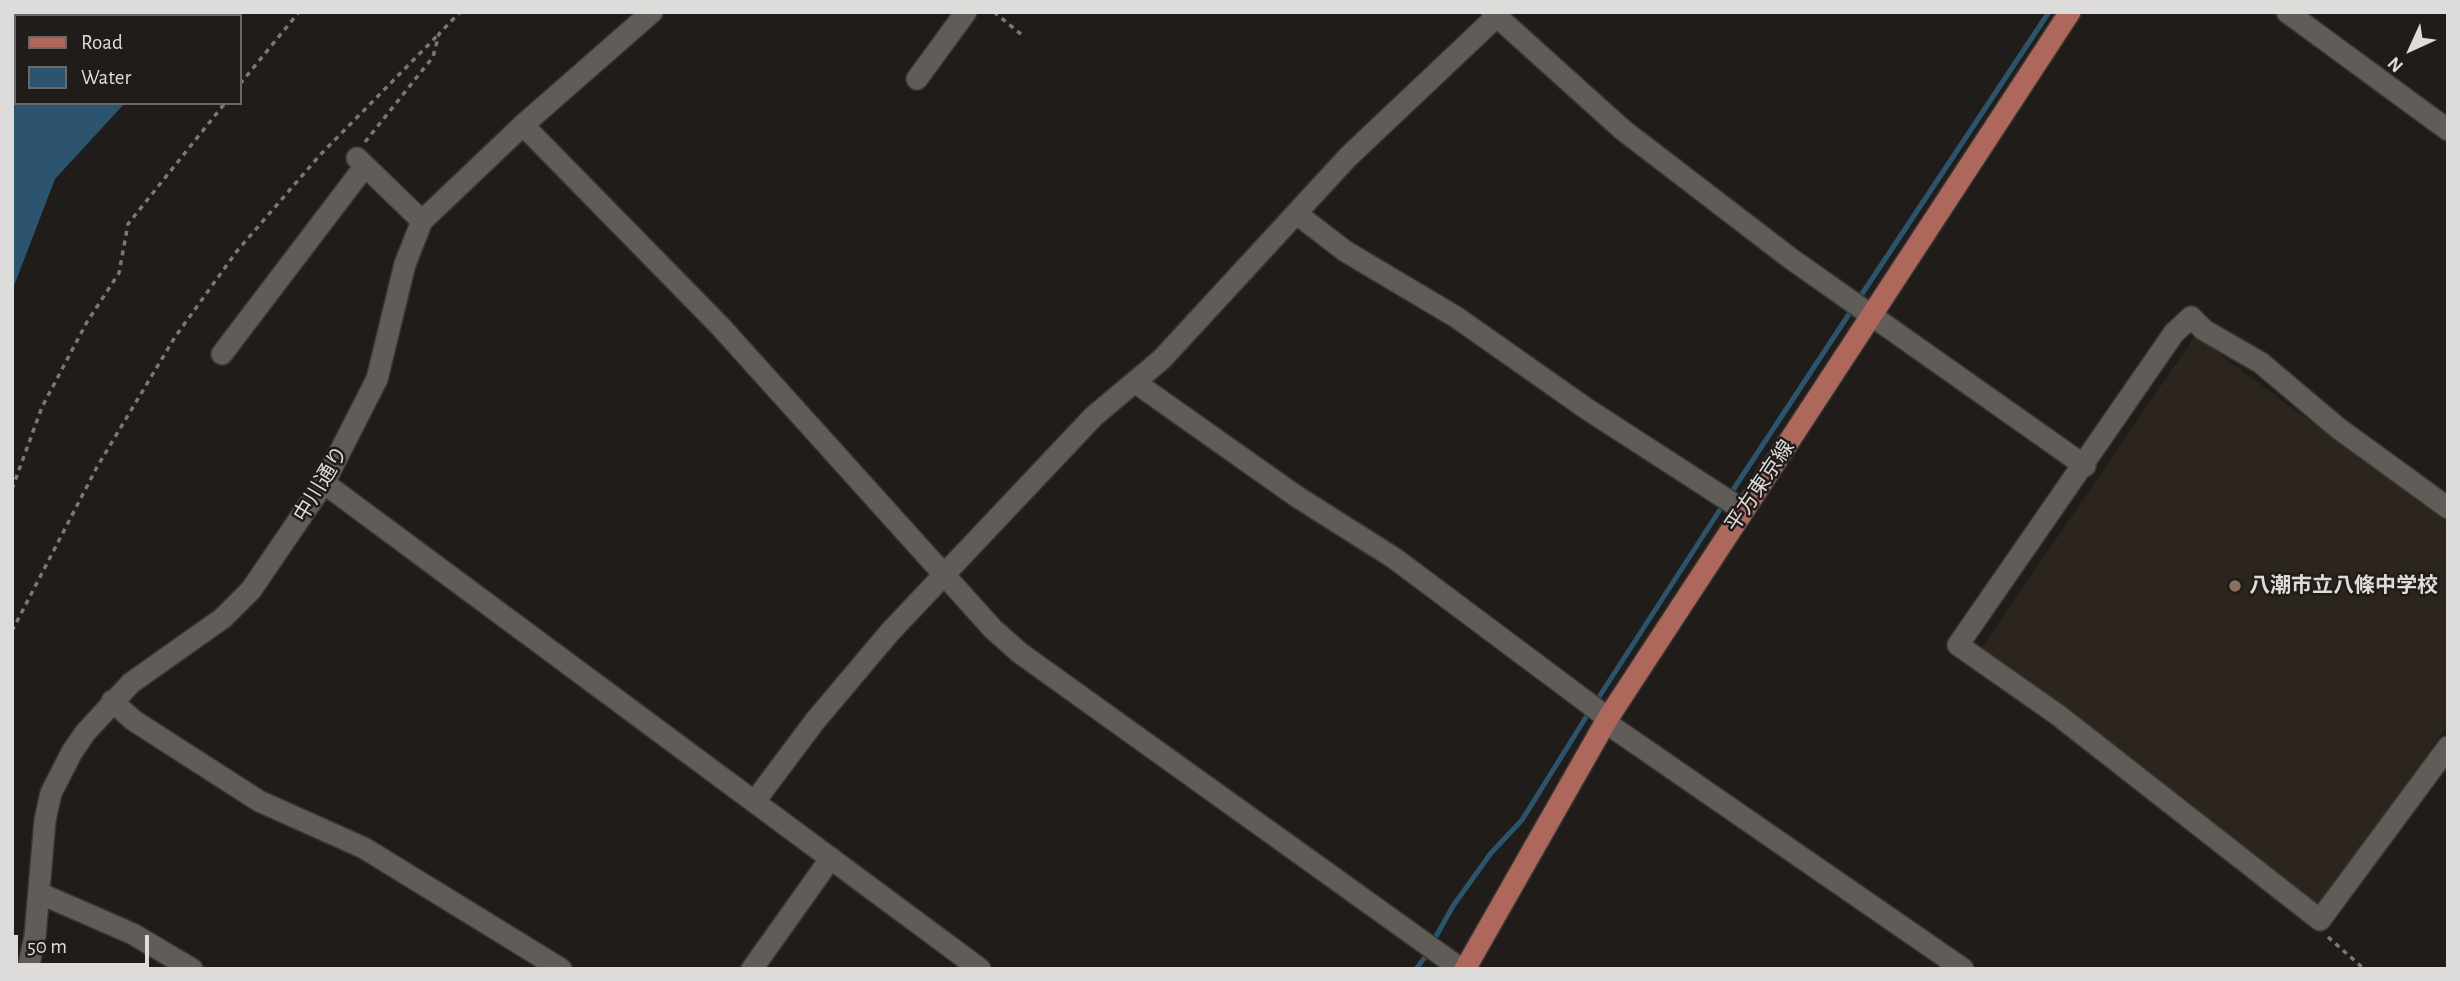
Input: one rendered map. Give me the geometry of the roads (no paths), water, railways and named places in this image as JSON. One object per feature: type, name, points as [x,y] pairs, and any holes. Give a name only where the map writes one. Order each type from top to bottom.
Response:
[{"type":"main road","name":"平方東京線","points":[[1463,969],[1606,720],[2070,12]]},
{"type":"street","name":"中川通り","points":[[28,969],[51,793],[72,752],[112,701],[131,682],[223,618],[251,590],[324,483],[377,379],[405,264],[422,221],[523,125],[652,12]]},
{"type":"street","points":[[917,79],[966,12]]},
{"type":"street","points":[[2287,12],[2448,130]]},
{"type":"street","points":[[755,801],[815,721],[890,632],[1094,416],[1136,383],[1348,157],[1494,14],[1623,130],[1790,258],[2085,466]]},
{"type":"street","points":[[523,125],[720,326],[993,629],[1020,653],[1463,969]]},
{"type":"street","points":[[222,355],[361,155],[422,221]]},
{"type":"street","points":[[1297,214],[1345,251],[1457,317],[1587,409],[1743,510]]},
{"type":"street","points":[[2448,508],[2337,428],[2262,363],[2204,330],[2191,317],[2174,333],[2085,466],[1958,645],[2058,715],[2319,920],[2448,747]]},
{"type":"street","points":[[1136,383],[1296,496],[1394,558],[1606,720],[1963,969]]},
{"type":"street","points":[[324,483],[980,969]]},
{"type":"street","points":[[112,701],[133,720],[259,801],[364,848],[561,969]]},
{"type":"street","points":[[752,969],[831,858]]},
{"type":"street","points":[[39,893],[133,934],[192,969]]},
{"type":"water","points":[[12,12],[210,12],[14,14],[14,105],[123,105],[55,179],[12,291]]},
{"type":"waterway","points":[[1860,297],[2049,12]]},
{"type":"waterway","points":[[1731,493],[1853,308]]},
{"type":"waterway","points":[[1597,700],[1723,505]]},
{"type":"waterway","points":[[1434,940],[1453,906],[1491,853],[1522,820],[1588,714]]},
{"type":"waterway","points":[[1416,969],[1429,952]]},
{"type":"place","name":"八潮市立八條中学校","points":[[2235,586]]}]
